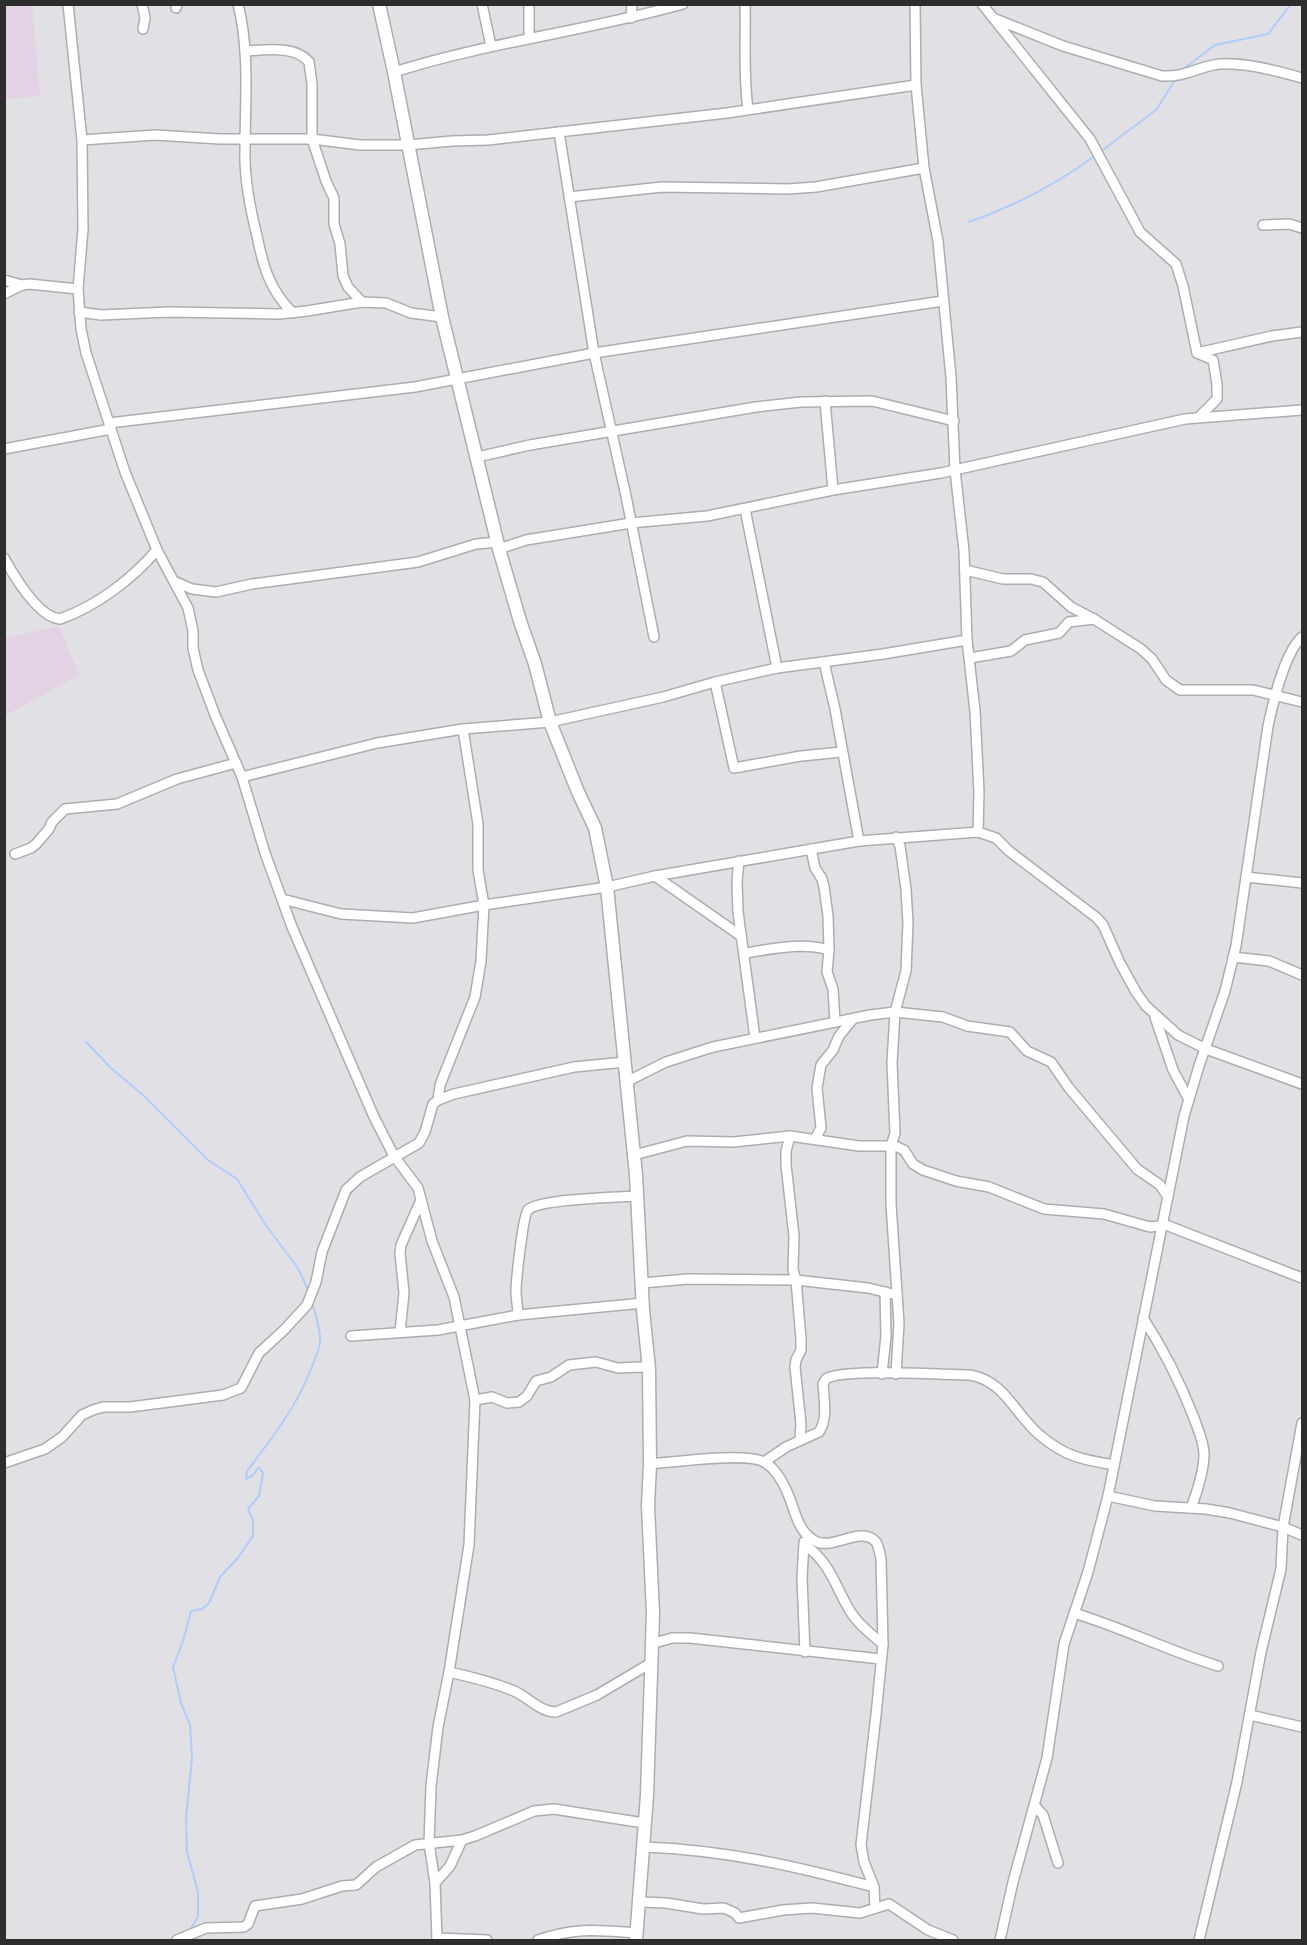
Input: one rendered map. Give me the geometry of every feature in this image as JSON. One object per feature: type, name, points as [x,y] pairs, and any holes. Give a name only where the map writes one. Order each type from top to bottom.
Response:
[{"type":"street","points":[[68,4],[82,140],[83,229],[78,290],[86,353],[125,472],[157,550],[176,582],[191,620],[198,670],[214,715],[242,777],[265,853],[314,982],[367,1102],[394,1156],[415,1183],[461,1325],[475,1400],[471,1463],[473,1484],[469,1545],[434,1755],[429,1843],[435,1883],[437,1939],[487,1941]]},
{"type":"street","points":[[142,4],[145,18],[143,29]]},
{"type":"street","points":[[238,4],[244,33],[245,165],[249,198],[263,263],[278,298],[293,313]]},
{"type":"street","points":[[379,4],[442,317],[499,545],[519,621],[535,664],[549,722],[573,782],[595,828],[607,887],[628,1081],[649,1370],[648,1506],[653,1613],[647,1795],[640,1902],[636,1937],[600,1930],[577,1930],[556,1933],[538,1941]]},
{"type":"street","points":[[482,4],[491,46]]},
{"type":"street","points":[[529,4],[529,38]]},
{"type":"street","points":[[631,18],[632,4]]},
{"type":"street","points":[[394,72],[491,46],[631,18],[683,4]]},
{"type":"street","points":[[745,4],[744,69],[748,109]]},
{"type":"street","points":[[915,4],[916,85],[924,168],[938,241],[954,421],[965,570],[967,640],[975,711],[979,792],[978,832]]},
{"type":"street","points":[[982,4],[1090,139],[1140,232],[1176,264],[1197,353]]},
{"type":"street","points":[[991,17],[1063,46],[1162,76],[1177,76],[1213,65],[1226,64],[1259,68],[1302,78]]},
{"type":"street","points":[[245,51],[273,49],[293,53],[308,60],[312,84],[312,139],[334,198],[334,224],[340,244],[343,276],[348,287],[362,302]]},
{"type":"street","points":[[82,140],[155,135],[312,139],[360,145],[408,145],[488,140],[748,109],[916,85]]},
{"type":"street","points":[[559,132],[594,353],[654,637]]},
{"type":"street","points":[[569,197],[662,187],[816,188],[924,168]]},
{"type":"street","points":[[1263,225],[1288,224],[1302,228]]},
{"type":"street","points":[[4,280],[22,285],[78,290]]},
{"type":"street","points":[[4,294],[22,285]]},
{"type":"street","points":[[4,449],[110,426],[415,387],[594,353],[943,301]]},
{"type":"street","points":[[79,312],[101,315],[169,312],[293,313],[362,302],[386,303],[416,314],[442,317]]},
{"type":"street","points":[[1197,353],[1272,336],[1302,332]]},
{"type":"street","points":[[1197,353],[1213,360],[1218,396],[1213,405],[1199,417]]},
{"type":"street","points":[[477,457],[530,445],[756,407],[825,401],[872,401],[954,421]]},
{"type":"street","points":[[825,401],[833,490]]},
{"type":"street","points":[[176,582],[192,589],[216,592],[252,584],[418,562],[476,544],[499,545],[631,523],[684,519],[745,509],[833,490],[956,470],[1199,417],[1214,418],[1302,410]]},
{"type":"street","points":[[745,509],[777,668]]},
{"type":"street","points":[[4,558],[16,578],[45,614],[60,619],[101,597],[133,576],[157,550]]},
{"type":"street","points":[[965,570],[1003,579],[1038,580],[1054,590],[1066,604],[1141,649],[1152,659],[1166,680],[1180,690],[1253,690],[1302,702]]},
{"type":"street","points":[[970,658],[1011,651],[1025,640],[1059,633],[1070,622],[1094,619]]},
{"type":"street","points":[[1000,1941],[1013,1882],[1047,1758],[1064,1644],[1088,1572],[1108,1496],[1184,1116],[1225,991],[1233,957],[1268,726],[1275,694],[1291,652],[1302,637]]},
{"type":"street","points":[[242,777],[359,747],[463,729],[549,722],[663,697],[777,668],[967,640]]},
{"type":"street","points":[[824,662],[859,841]]},
{"type":"street","points":[[715,682],[734,768],[801,756],[842,752]]},
{"type":"street","points":[[438,1100],[440,1085],[454,1046],[465,1025],[478,985],[482,961],[484,905],[478,870],[478,824],[463,729]]},
{"type":"street","points":[[15,854],[36,844],[65,809],[117,804],[177,779],[236,763]]},
{"type":"street","points":[[282,898],[341,914],[403,919],[427,917],[484,905],[607,887],[655,876],[859,841],[978,832],[996,838],[1010,852],[1097,918],[1103,925],[1136,992],[1153,1012],[1183,1039],[1302,1083]]},
{"type":"street","points":[[896,1374],[899,1323],[892,1239],[891,1146],[895,1133],[892,1071],[896,1012],[906,972],[908,923],[906,889],[897,837]]},
{"type":"street","points":[[812,849],[815,868],[824,887],[828,916],[827,972],[833,989],[835,1022]]},
{"type":"street","points":[[739,861],[737,891],[741,936],[755,1038]]},
{"type":"street","points":[[655,876],[741,936]]},
{"type":"street","points":[[1246,877],[1302,883]]},
{"type":"street","points":[[745,953],[799,947],[829,950]]},
{"type":"street","points":[[1233,957],[1261,958],[1286,966],[1302,975]]},
{"type":"street","points":[[628,1081],[666,1062],[713,1047],[755,1038],[896,1012],[943,1017],[967,1026],[1010,1032],[1027,1051],[1051,1062],[1069,1088],[1137,1169],[1160,1185],[1168,1197]]},
{"type":"street","points":[[1153,1012],[1173,1070],[1189,1100]]},
{"type":"street","points":[[814,1139],[821,1128],[817,1088],[821,1065],[833,1050],[838,1036],[853,1019]]},
{"type":"street","points":[[4,1463],[45,1449],[62,1437],[82,1415],[93,1410],[103,1407],[130,1407],[223,1395],[241,1388],[259,1353],[307,1305],[316,1282],[322,1252],[346,1190],[360,1177],[413,1147],[423,1138],[433,1104],[438,1100],[454,1094],[574,1067],[626,1062]]},
{"type":"street","points":[[790,1136],[786,1151],[786,1165],[794,1236],[792,1270],[796,1280],[801,1339],[801,1350],[795,1367],[800,1440]]},
{"type":"street","points":[[634,1155],[687,1141],[734,1142],[790,1136],[859,1146],[899,1147],[904,1150],[913,1164],[922,1170],[956,1181],[989,1187],[1037,1207],[1104,1214],[1150,1227],[1171,1227],[1302,1278]]},
{"type":"street","points":[[518,1315],[516,1291],[524,1222],[528,1210],[533,1206],[548,1203],[637,1196]]},
{"type":"street","points":[[400,1332],[404,1293],[401,1245],[421,1200]]},
{"type":"street","points":[[642,1283],[688,1279],[796,1280],[897,1295]]},
{"type":"street","points":[[882,1374],[886,1336],[885,1292]]},
{"type":"street","points":[[351,1336],[438,1329],[518,1315],[643,1303]]},
{"type":"street","points":[[1143,1318],[1176,1375],[1203,1444],[1204,1463],[1191,1508]]},
{"type":"street","points":[[475,1400],[492,1397],[507,1403],[519,1402],[528,1396],[536,1381],[551,1377],[569,1365],[596,1362],[618,1368],[641,1367],[649,1370]]},
{"type":"street","points":[[764,1462],[821,1428],[825,1407],[826,1378],[838,1375],[896,1374],[970,1375],[985,1379],[1001,1391],[1041,1437],[1055,1447],[1072,1457],[1114,1466]]},
{"type":"street","points":[[1199,1941],[1237,1782],[1261,1652],[1281,1569],[1284,1527],[1302,1423]]},
{"type":"street","points":[[650,1464],[754,1458],[764,1462],[781,1480],[801,1528],[805,1545],[802,1578],[805,1652]]},
{"type":"street","points":[[1108,1496],[1155,1506],[1230,1513],[1284,1527],[1302,1535]]},
{"type":"street","points":[[801,1528],[809,1537],[820,1543],[867,1537],[875,1541],[881,1560],[881,1659],[861,1845],[864,1862],[874,1887],[875,1908]]},
{"type":"street","points":[[805,1545],[819,1555],[852,1614],[882,1644]]},
{"type":"street","points":[[1074,1613],[1218,1666]]},
{"type":"street","points":[[651,1644],[672,1638],[690,1638],[881,1659]]},
{"type":"street","points":[[449,1672],[485,1680],[515,1691],[538,1706],[553,1712],[597,1695],[651,1663]]},
{"type":"street","points":[[1250,1715],[1302,1727]]},
{"type":"street","points":[[1035,1806],[1044,1815],[1058,1863]]},
{"type":"street","points":[[177,1941],[206,1928],[246,1926],[255,1906],[302,1899],[342,1886],[356,1885],[376,1866],[415,1845],[462,1840],[496,1829],[534,1811],[543,1809],[644,1823]]},
{"type":"street","points":[[435,1883],[450,1866],[462,1840]]},
{"type":"street","points":[[644,1847],[702,1850],[778,1862],[874,1887]]},
{"type":"street","points":[[640,1902],[666,1903],[703,1909],[724,1908],[735,1913],[739,1918],[812,1908],[860,1913],[891,1905],[928,1930],[953,1941]]},
{"type":"shaded area","points":[[5,4],[32,5],[40,96],[5,99]]},
{"type":"shaded area","points":[[59,626],[79,675],[6,715],[4,711],[5,638]]},
{"type":"waterway","points":[[1182,70],[1215,45],[1268,34],[1291,4]]},
{"type":"waterway","points":[[1100,152],[1156,110],[1177,77]]},
{"type":"waterway","points":[[969,222],[1035,193],[1096,155]]},
{"type":"waterway","points":[[86,1042],[208,1160],[237,1179],[267,1227],[298,1268],[308,1290]]},
{"type":"waterway","points":[[189,1931],[198,1917],[198,1892],[187,1852],[186,1818],[192,1758],[190,1725],[181,1703],[173,1667],[191,1611],[202,1609],[209,1603],[220,1577],[237,1559],[253,1536],[253,1520],[248,1509],[259,1496],[263,1473],[259,1467],[252,1476],[246,1479],[247,1471],[291,1410],[316,1356],[320,1337],[312,1302]]}]
